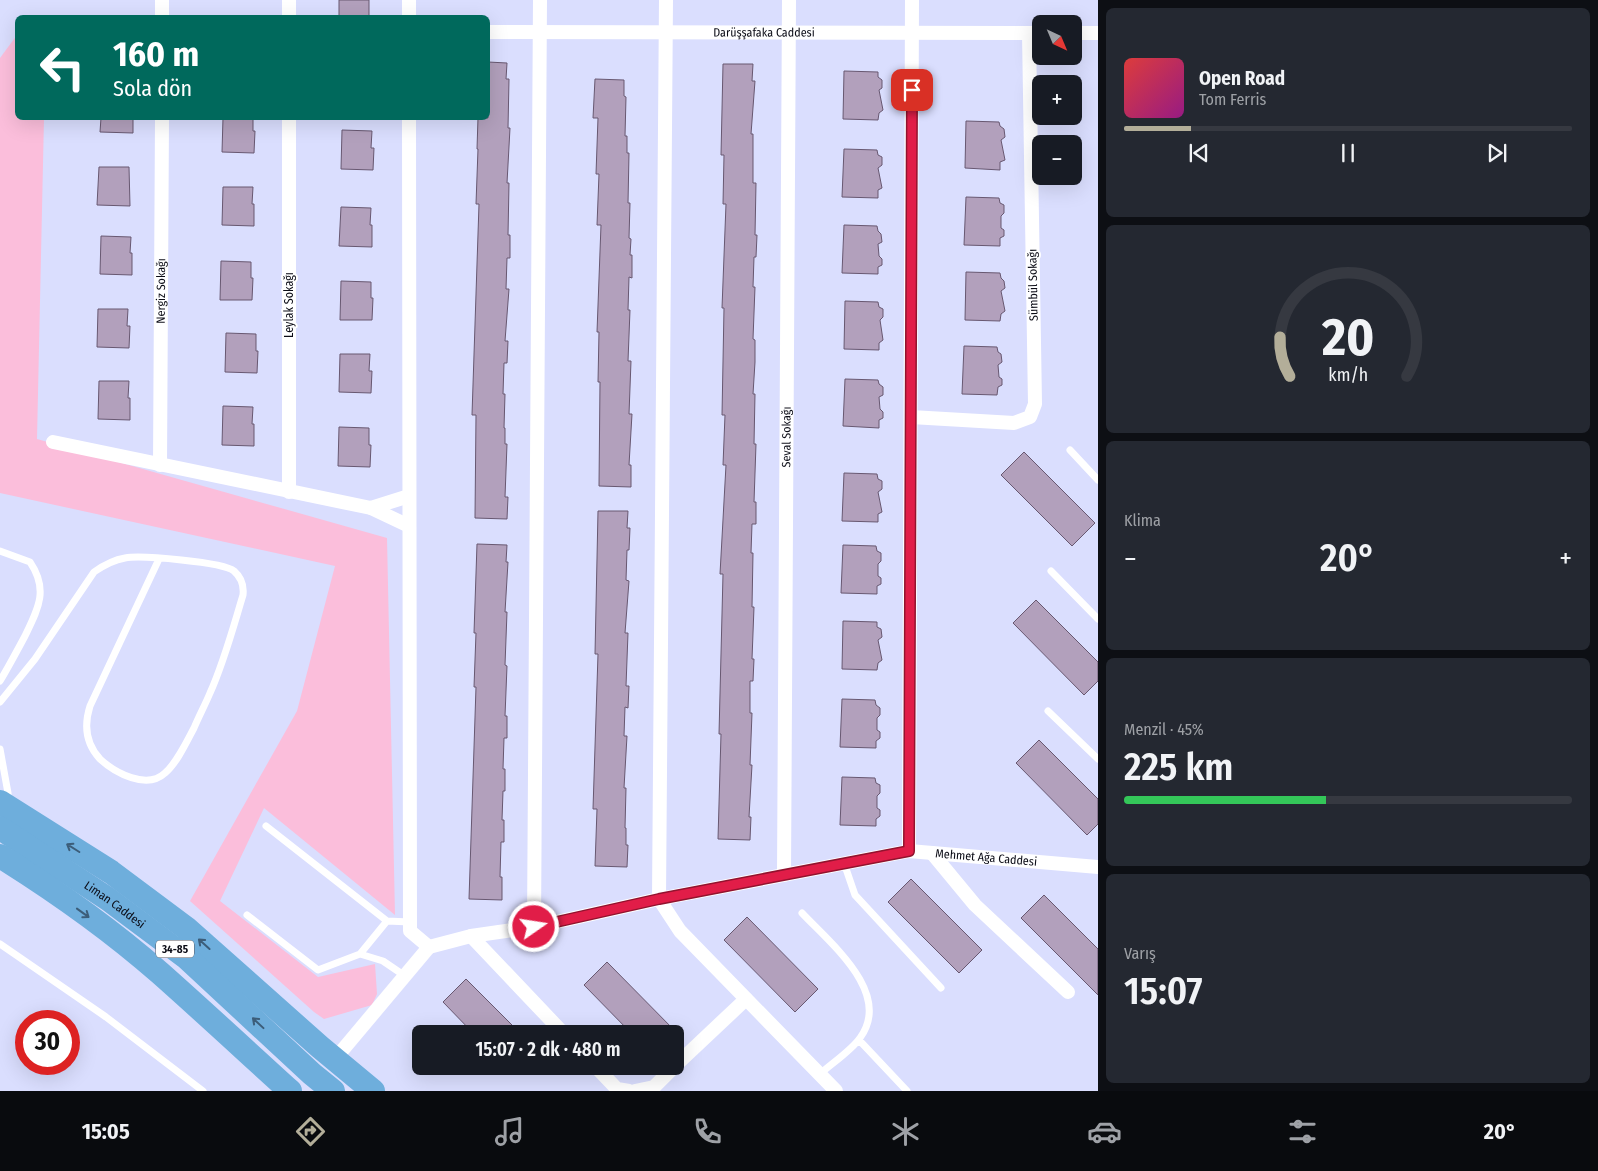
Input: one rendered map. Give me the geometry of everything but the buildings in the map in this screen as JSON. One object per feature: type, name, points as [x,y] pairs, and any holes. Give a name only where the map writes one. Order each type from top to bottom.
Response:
[{"type":"highway","name":"Liman Caddesi","points":[[3,812],[108,899],[187,958],[312,1074],[333,1091]]},
{"type":"highway","points":[[3,812],[111,872],[186,928],[373,1091]]},
{"type":"highway","name":"Liman Caddesi","points":[[0,856],[97,923],[159,972],[290,1091]]},
{"type":"highway","points":[[187,958],[254,987],[312,1074]]},
{"type":"street","points":[[162,0],[162,15]]},
{"type":"street","points":[[289,0],[289,15]]},
{"type":"street","points":[[409,0],[409,15]]},
{"type":"street","points":[[534,927],[540,0]]},
{"type":"street","points":[[666,0],[659,899],[680,931],[836,1091]]},
{"type":"street","name":"Seval Sokağı","points":[[784,875],[789,0]]},
{"type":"street","points":[[909,851],[912,0]]},
{"type":"street","name":"Darüşşafaka Caddesi","points":[[490,32],[1032,32]]},
{"type":"street","points":[[1082,32],[1098,32]]},
{"type":"street","name":"Sümbül Sokağı","points":[[911,417],[1014,423],[1030,417],[1034,404],[1035,65]]},
{"type":"street","name":"Nergiz Sokağı","points":[[160,465],[162,120]]},
{"type":"street","name":"Leylak Sokağı","points":[[289,120],[289,492]]},
{"type":"street","points":[[335,1059],[429,947],[410,927],[409,120]]},
{"type":"street","points":[[53,442],[371,508],[409,526]]},
{"type":"street","points":[[371,508],[409,496]]},
{"type":"street","name":"Mehmet Ağa Caddesi","points":[[429,947],[471,936],[534,927],[659,899],[909,851],[1098,867]]},
{"type":"street","points":[[932,853],[975,905],[1068,992]]},
{"type":"street","points":[[471,936],[555,1025]]},
{"type":"street","points":[[684,1058],[746,999]]},
{"type":"street","points":[[603,1075],[617,1090],[629,1091]]},
{"type":"street","points":[[635,1091],[654,1086],[666,1075]]},
{"type":"lane","points":[[1070,450],[1098,480]]},
{"type":"lane","points":[[0,551],[30,562],[38,576],[40,593],[37,612],[13,660],[0,681]]},
{"type":"lane","points":[[0,702],[35,659],[94,572],[104,565],[126,557],[137,556],[228,567],[240,577],[244,596],[210,693],[184,748],[165,773],[158,778],[144,781],[132,778],[102,760],[92,747],[86,731],[90,706],[159,559]]},
{"type":"lane","points":[[1051,570],[1098,619]]},
{"type":"lane","points":[[1048,712],[1098,758]]},
{"type":"lane","points":[[0,749],[8,793],[3,812]]},
{"type":"lane","points":[[266,826],[387,921],[410,927]]},
{"type":"lane","points":[[844,863],[855,895],[941,988]]},
{"type":"lane","points":[[802,913],[853,968],[868,996],[870,1014],[860,1040],[820,1074]]},
{"type":"lane","points":[[247,915],[318,970],[360,954],[387,921]]},
{"type":"lane","points":[[0,944],[106,1016],[203,1091]]},
{"type":"lane","points":[[360,954],[383,961],[405,976]]},
{"type":"lane","points":[[860,1040],[907,1091]]},
{"type":"shaded area","points":[[15,38],[15,120],[44,120],[37,439],[387,538],[395,915],[264,808],[220,901],[318,977],[375,964],[377,994],[372,1005],[324,1019],[190,901],[297,711],[335,566],[0,493],[0,58]]},
{"type":"route","points":[[534,927],[659,899],[909,851],[912,90]]}]
